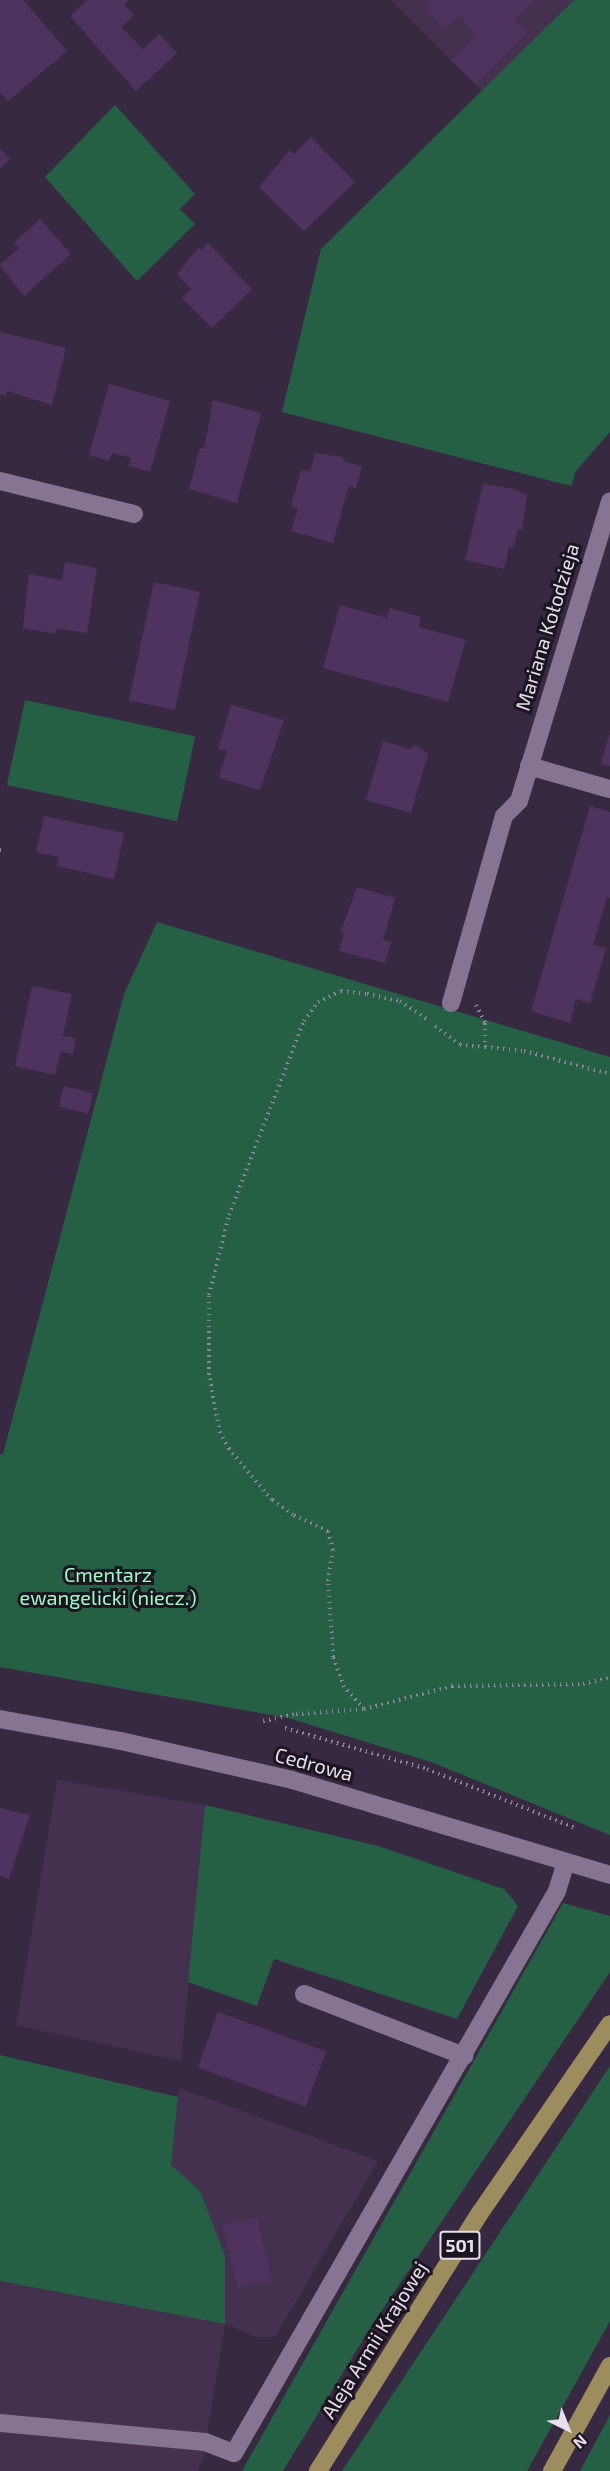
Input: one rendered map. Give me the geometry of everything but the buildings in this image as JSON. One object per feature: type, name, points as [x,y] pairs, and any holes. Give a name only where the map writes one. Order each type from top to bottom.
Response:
[{"type":"main road","name":"Aleja Armii Krajowej","points":[[318,2471],[480,2213],[610,2024]]},
{"type":"main road","points":[[552,2471],[610,2366]]},
{"type":"street","points":[[0,481],[134,514]]},
{"type":"street","name":"Mariana Kołodzieja","points":[[453,995],[504,816],[519,801],[610,502]]},
{"type":"street","points":[[529,766],[610,789]]},
{"type":"street","name":"Cedrowa","points":[[0,1719],[121,1741],[292,1780],[610,1875]]},
{"type":"street","points":[[0,2423],[205,2442],[234,2453],[557,1891],[566,1862]]},
{"type":"street","points":[[304,1994],[464,2056]]},
{"type":"path","points":[[364,1708],[344,1687],[333,1657],[328,1581],[333,1550],[328,1531],[293,1515],[272,1500],[229,1449],[220,1433],[209,1375],[210,1281],[229,1215],[304,1021],[318,1002],[341,991],[400,1001],[460,1045],[524,1051],[610,1074]]},
{"type":"path","points":[[453,995],[481,1012],[485,1047]]},
{"type":"path","points":[[263,1721],[296,1714],[364,1708],[452,1686],[583,1684],[610,1678]]},
{"type":"path","points":[[285,1728],[427,1769],[575,1828]]},
{"type":"shaded area","points":[[391,0],[574,0],[482,91]]},
{"type":"shaded area","points":[[57,1780],[205,1805],[181,2061],[16,2025]]},
{"type":"shaded area","points":[[179,2088],[378,2161],[275,2337],[257,2337],[225,2324],[200,2191],[171,2165]]},
{"type":"shaded area","points":[[0,2281],[225,2324],[202,2462],[197,2471],[0,2471]]},
{"type":"green space","points":[[574,0],[610,0],[610,432],[576,471],[571,486],[282,412],[321,249]]},
{"type":"green space","points":[[115,105],[195,194],[180,209],[195,224],[137,281],[45,177]]},
{"type":"green space","points":[[25,700],[195,736],[177,821],[7,785]]},
{"type":"green space","name":"Cmentarz ewangelicki (niecz.)","points":[[157,922],[610,1057],[610,1835],[431,1762],[288,1718],[0,1667],[0,1454],[3,1454],[124,994]]},
{"type":"green space","points":[[205,1805],[378,1846],[504,1889],[518,1906],[457,2019],[274,1959],[257,2006],[188,1982]]},
{"type":"green space","points":[[563,1903],[610,1916],[610,1972],[372,2325],[283,2471],[242,2471]]},
{"type":"green space","points":[[0,2055],[178,2097],[171,2165],[200,2191],[225,2256],[225,2324],[0,2281]]},
{"type":"green space","points":[[610,2066],[610,2321],[527,2471],[342,2471]]},
{"type":"green space","points":[[610,2415],[610,2471],[580,2471]]}]
